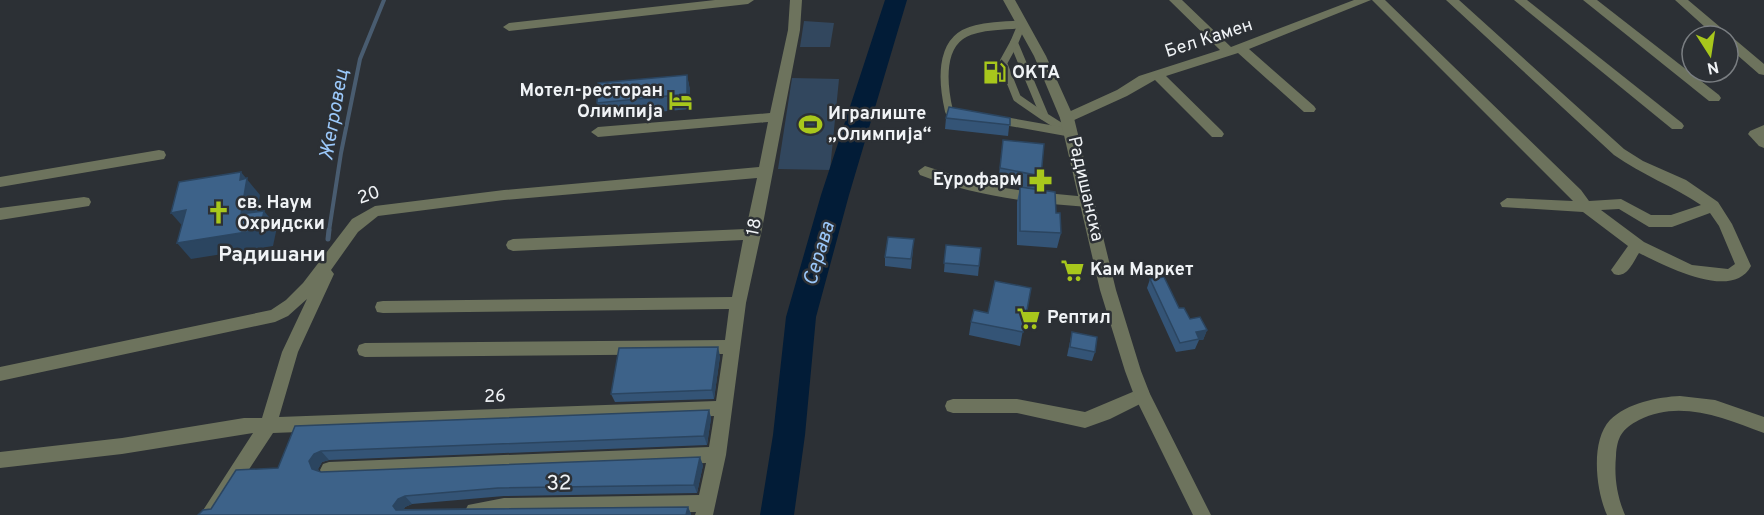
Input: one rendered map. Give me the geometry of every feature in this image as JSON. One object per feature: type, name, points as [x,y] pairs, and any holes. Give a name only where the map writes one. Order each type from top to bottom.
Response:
[{"type":"street","points":[[509,27],[748,0]]},
{"type":"street","name":"18","points":[[706,509],[717,455],[738,303],[754,234],[776,117],[789,70],[796,0]]},
{"type":"street","name":"Радишанска","points":[[1009,0],[1040,56],[1067,118],[1108,290],[1142,395],[1202,515]]},
{"type":"street","points":[[1175,0],[1309,109]]},
{"type":"street","name":"Бел Камен","points":[[1067,118],[1157,75],[1234,50],[1365,0]]},
{"type":"street","points":[[1378,0],[1576,194],[1586,207],[1639,246],[1690,271],[1731,274],[1743,266],[1725,224],[1713,207],[1681,184],[1638,165],[1619,152],[1452,0]]},
{"type":"street","points":[[1520,0],[1677,126]]},
{"type":"street","points":[[1589,0],[1714,98]]},
{"type":"street","points":[[1681,0],[1709,24]]},
{"type":"street","points":[[1740,50],[1764,71]]},
{"type":"street","points":[[1157,75],[1217,134]]},
{"type":"street","points":[[598,132],[776,117]]},
{"type":"street","points":[[1764,130],[1755,134],[1764,144]]},
{"type":"street","points":[[0,182],[159,155]]},
{"type":"street","points":[[925,171],[956,184],[992,193],[1088,202]]},
{"type":"street","name":"20","points":[[0,374],[275,316],[286,311],[336,252],[351,226],[361,218],[385,209],[504,195],[764,172]]},
{"type":"street","points":[[0,214],[84,202]]},
{"type":"street","points":[[1507,202],[1586,207],[1621,204],[1649,221],[1672,221],[1713,207]]},
{"type":"street","points":[[513,245],[754,234]]},
{"type":"street","points":[[1619,270],[1636,246],[1639,246]]},
{"type":"street","points":[[209,515],[268,426],[290,352],[336,252]]},
{"type":"street","points":[[383,307],[738,303]]},
{"type":"street","points":[[365,350],[732,347]]},
{"type":"street","points":[[953,406],[1017,406],[1085,420],[1142,395]]},
{"type":"street","points":[[1616,515],[1605,480],[1610,437],[1616,425],[1637,412],[1656,405],[1690,403],[1729,412],[1764,425]]},
{"type":"street","name":"26","points":[[0,460],[122,446],[244,426],[724,408]]},
{"type":"street","points":[[329,470],[717,455]]},
{"type":"street","name":"32","points":[[461,512],[504,507],[706,509]]},
{"type":"lane","points":[[1022,24],[1003,63],[1017,98],[1072,133]]},
{"type":"lane","points":[[960,113],[949,111],[945,96],[945,70],[951,44],[967,32],[1022,24]]},
{"type":"lane","points":[[1014,43],[1045,117]]},
{"type":"lane","points":[[994,119],[1072,133]]},
{"type":"shaded area","points":[[804,21],[834,23],[830,47],[800,47]]},
{"type":"shaded area","name":"Игралиште „Олимпија“","points":[[792,78],[839,79],[830,170],[778,169]]},
{"type":"building","points":[[687,75],[687,94],[597,103],[598,83]]},
{"type":"building","points":[[949,107],[1010,118],[1010,125],[946,118]]},
{"type":"building","points":[[1003,140],[1044,144],[1041,176],[1000,168]]},
{"type":"building","points":[[241,172],[240,180],[247,178],[241,214],[264,211],[260,230],[177,243],[186,210],[171,213],[179,182]]},
{"type":"building","points":[[1020,187],[1055,192],[1056,213],[1060,213],[1061,233],[1020,231]]},
{"type":"building","points":[[888,237],[914,239],[911,259],[885,257]]},
{"type":"building","points":[[946,245],[981,248],[979,266],[944,263]]},
{"type":"building","points":[[1164,277],[1179,308],[1184,308],[1190,319],[1200,317],[1207,330],[1196,332],[1199,339],[1180,343],[1150,279]]},
{"type":"building","points":[[995,281],[1031,288],[1023,332],[971,322],[974,310],[988,313]]},
{"type":"building","points":[[1072,332],[1097,337],[1095,352],[1070,347]]},
{"type":"building","points":[[718,347],[712,390],[611,394],[619,348]]},
{"type":"building","points":[[709,410],[704,436],[321,451],[314,454],[309,461],[312,469],[321,472],[700,457],[694,485],[498,488],[405,496],[398,499],[393,506],[396,510],[688,507],[686,515],[198,515],[203,510],[211,509],[236,470],[278,468],[295,426]]},
{"type":"waterway","name":"Жегровец","points":[[329,231],[341,153],[360,59],[384,0]]},
{"type":"waterway","name":"Серава","points":[[777,515],[789,435],[801,317],[835,195],[896,0]]},
{"type":"waterway","name":"Жегровец","points":[[328,239],[329,230]]},
{"type":"place","name":"ОКТА","points":[[994,73]]},
{"type":"place","name":"Мотел-ресторан Олимпија","points":[[681,101]]},
{"type":"place","name":"Игралиште „Олимпија“","points":[[810,124]]},
{"type":"place","name":"Еурофарм","points":[[1040,180]]},
{"type":"place","name":"св. Наум Охридски","points":[[219,213]]},
{"type":"place","name":"Кам Маркет","points":[[1072,270]]},
{"type":"place","name":"Рептил","points":[[1029,318]]},
{"type":"district","name":"Радишани","points":[[272,255]]}]
